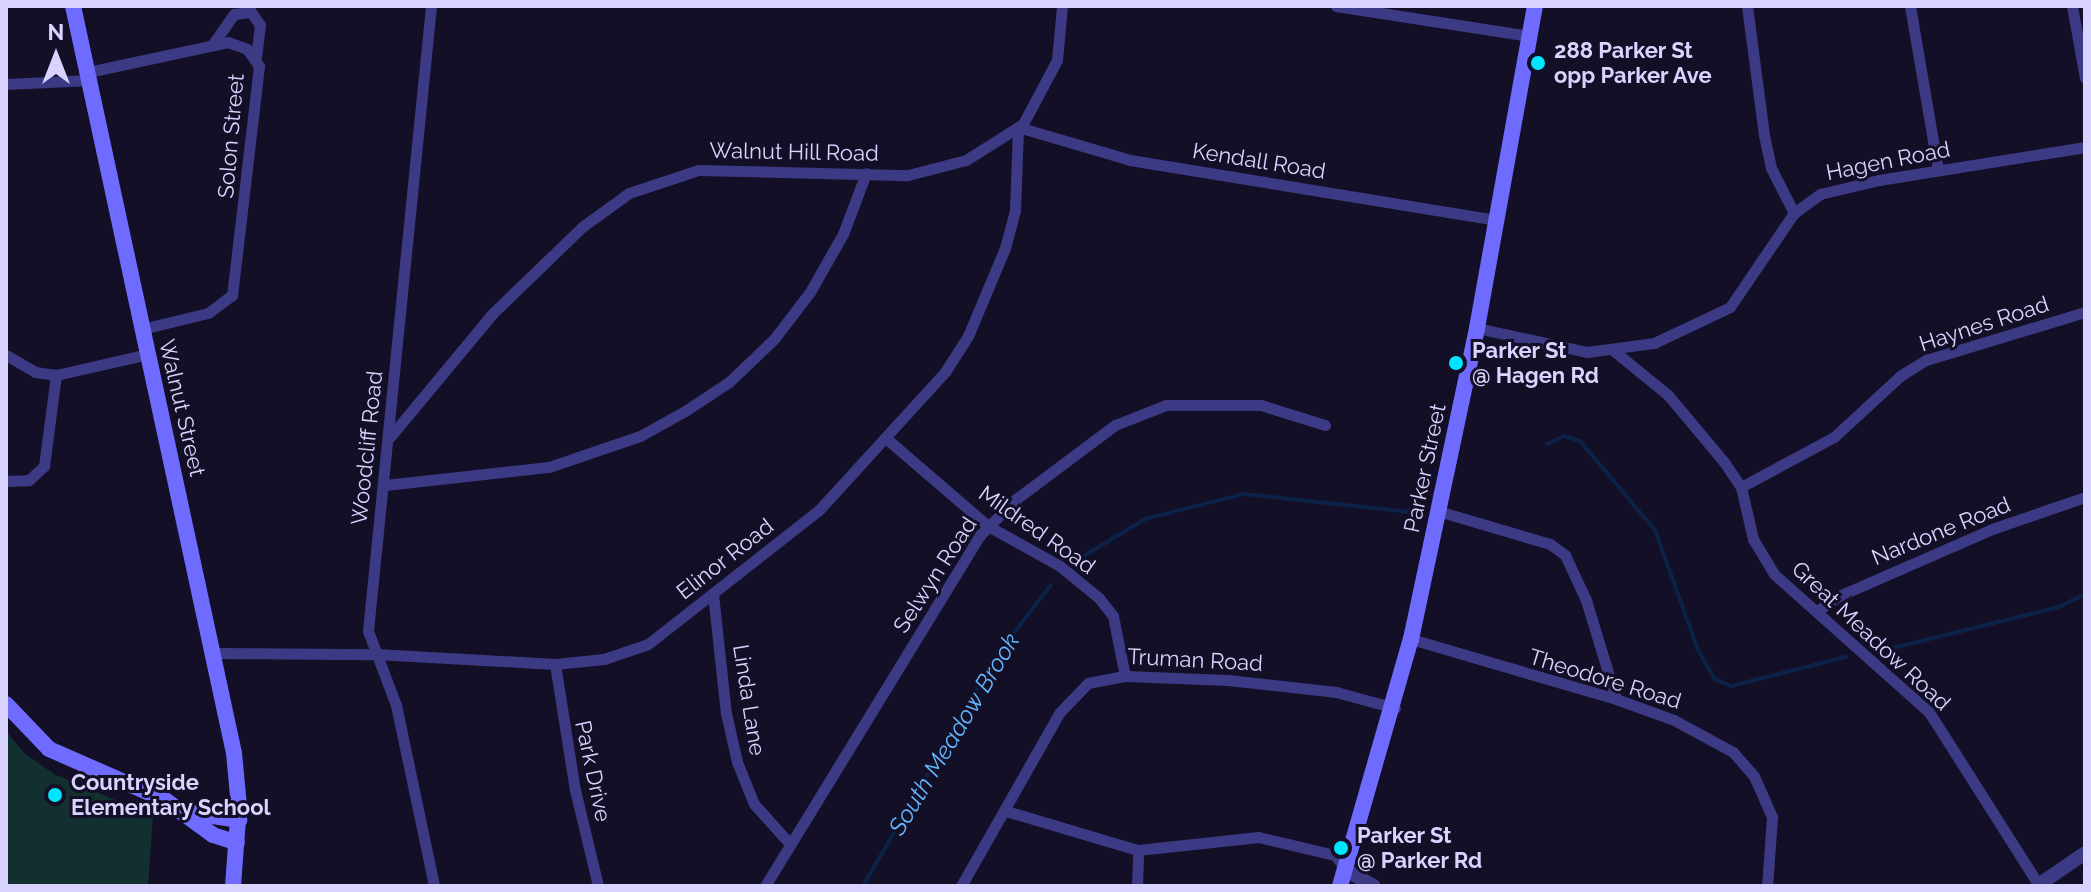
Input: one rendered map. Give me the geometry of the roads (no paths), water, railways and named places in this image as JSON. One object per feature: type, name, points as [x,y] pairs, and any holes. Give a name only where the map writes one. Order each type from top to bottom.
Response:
[{"type":"main road","name":"Walnut Street","points":[[73,6],[234,753],[239,820],[233,886]]},
{"type":"main road","name":"Parker Street","points":[[1340,886],[1395,708],[1411,639],[1477,328],[1535,6]]},
{"type":"main road","points":[[6,704],[49,749],[185,812],[213,835],[237,843]]},
{"type":"main road","points":[[185,812],[239,820]]},
{"type":"street","name":"Woodcliff Road","points":[[431,6],[368,631],[396,705],[434,886]]},
{"type":"street","name":"Walnut Hill Road","points":[[389,438],[493,313],[582,227],[629,193],[698,170],[908,175],[966,160],[1018,127],[1044,92],[1057,60],[1062,6]]},
{"type":"street","points":[[1336,6],[1529,36]]},
{"type":"street","points":[[1747,6],[1766,146],[1794,213]]},
{"type":"street","points":[[1910,6],[1938,170]]},
{"type":"street","points":[[2072,6],[2085,78]]},
{"type":"street","points":[[213,44],[234,14],[251,12],[260,25],[256,59]]},
{"type":"street","name":"Solon Street","points":[[6,84],[89,76],[213,44],[235,43],[256,59],[258,89],[232,295],[208,313],[142,329]]},
{"type":"street","name":"Kendall Road","points":[[1018,127],[1130,160],[1497,220]]},
{"type":"street","name":"Elinor Road","points":[[213,653],[376,654],[555,664],[628,653],[713,594],[819,510],[888,440],[945,372],[986,296],[1015,210],[1018,127]]},
{"type":"street","name":"Hagen Road","points":[[1477,328],[1587,352],[1614,351],[1664,340],[1730,307],[1794,213],[1836,188],[2085,147]]},
{"type":"street","points":[[385,485],[549,467],[628,441],[685,411],[729,382],[774,339],[810,292],[843,234],[866,173]]},
{"type":"street","name":"Haynes Road","points":[[1741,487],[1834,437],[1900,376],[1926,360],[2085,312]]},
{"type":"street","name":"Great Meadow Road","points":[[1614,351],[1668,395],[1741,487],[1763,560],[1929,712],[2038,885]]},
{"type":"street","points":[[6,355],[35,372],[56,375],[148,354]]},
{"type":"street","points":[[6,481],[29,480],[44,466],[56,375]]},
{"type":"street","name":"Selwyn Road","points":[[765,886],[988,526],[1075,452],[1115,425],[1166,405],[1261,405],[1325,425]]},
{"type":"street","name":"Mildred Road","points":[[888,440],[988,526],[1060,566],[1099,598],[1113,616],[1125,676]]},
{"type":"street","name":"Nardone Road","points":[[1817,611],[1841,595],[1992,529],[2085,497]]},
{"type":"street","points":[[1438,511],[1550,544],[1565,555],[1586,600],[1616,699]]},
{"type":"street","name":"Linda Lane","points":[[713,594],[726,713],[737,762],[754,804],[790,844]]},
{"type":"street","name":"Theodore Road","points":[[1411,639],[1616,699],[1709,736],[1754,776],[1772,817],[1767,886]]},
{"type":"street","name":"Park Drive","points":[[555,664],[572,775],[598,886]]},
{"type":"street","name":"Truman Road","points":[[961,886],[1076,692],[1088,683],[1125,676],[1277,684],[1395,708]]},
{"type":"street","points":[[1006,811],[1138,850],[1258,837],[1335,855],[1346,870],[1374,886]]},
{"type":"street","points":[[1137,886],[1138,850]]},
{"type":"street","points":[[2038,885],[2085,853]]},
{"type":"waterway","name":"South Meadow Brook","points":[[1547,444],[1564,436],[1580,441],[1655,530],[1698,650],[1715,679],[1731,686],[1846,657]]},
{"type":"waterway","name":"South Meadow Brook","points":[[1077,560],[1145,519],[1244,494],[1420,513]]},
{"type":"waterway","name":"South Meadow Brook","points":[[863,886],[997,655],[1051,585]]},
{"type":"waterway","name":"South Meadow Brook","points":[[1889,649],[2059,607],[2081,596]]},
{"type":"place","name":"288 Parker St opp Parker Ave","points":[[1538,63]]},
{"type":"place","name":"Parker St @ Hagen Rd","points":[[1456,363]]},
{"type":"place","name":"Countryside Elementary School","points":[[55,795]]},
{"type":"place","name":"Parker St @ Parker Rd","points":[[1341,848]]}]
